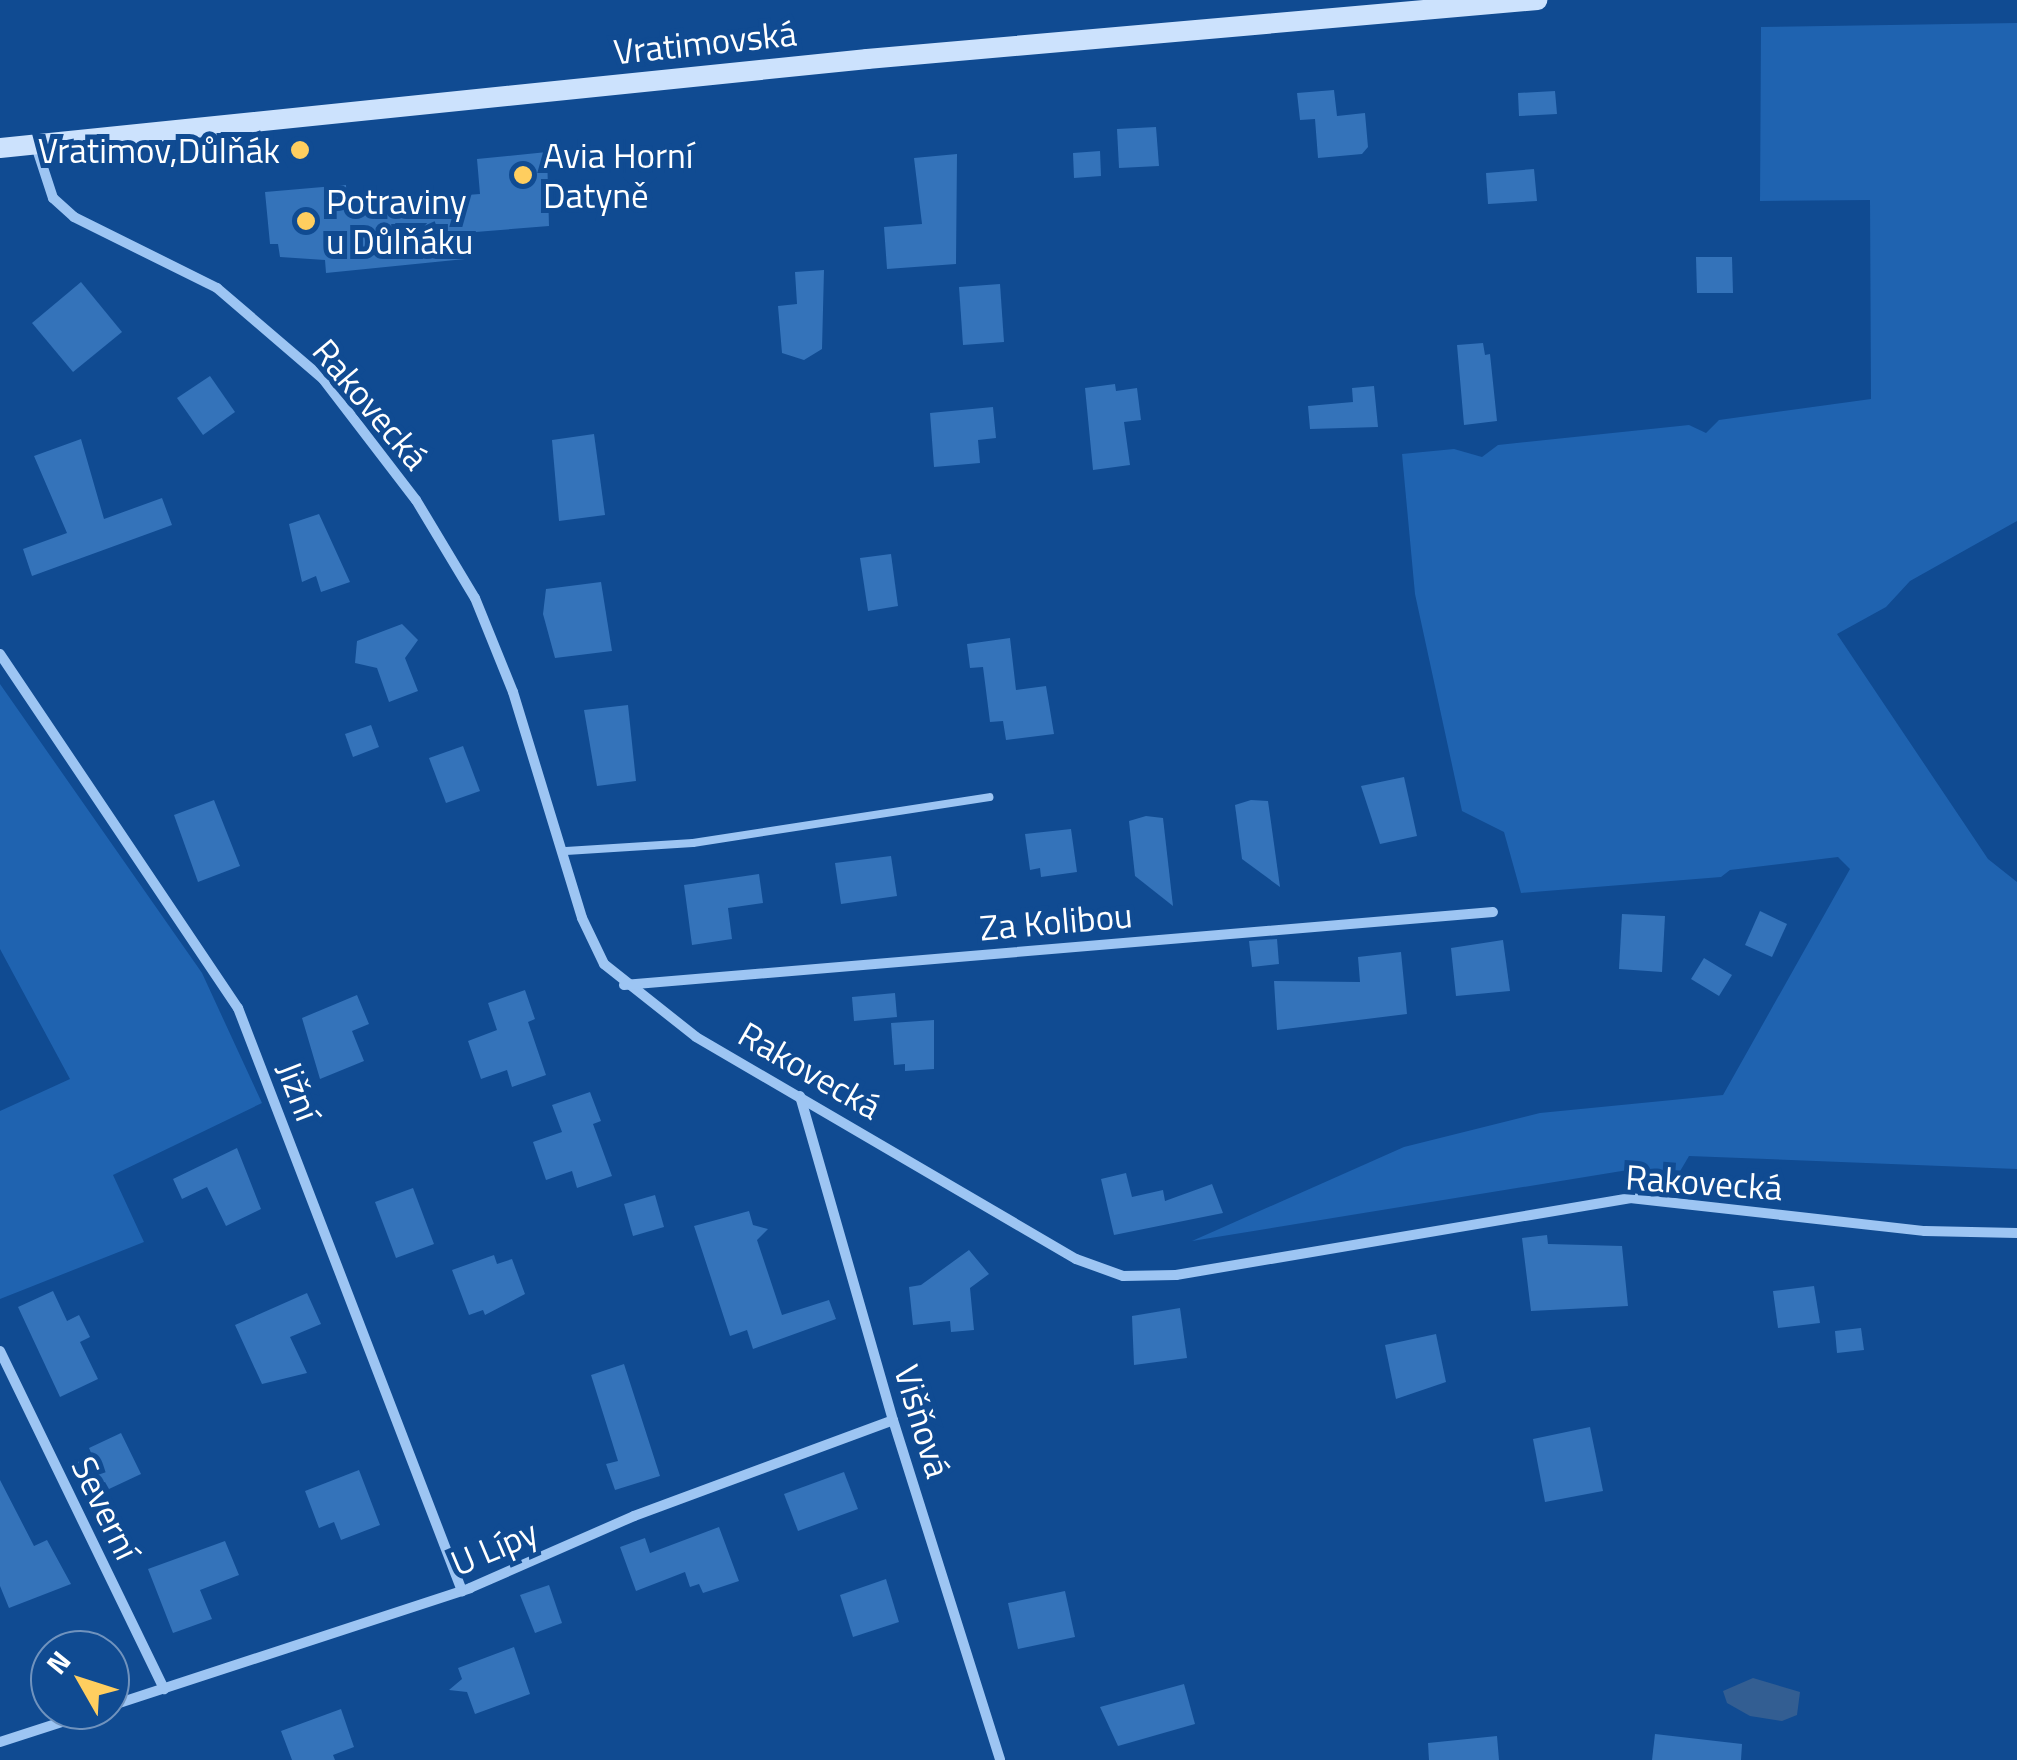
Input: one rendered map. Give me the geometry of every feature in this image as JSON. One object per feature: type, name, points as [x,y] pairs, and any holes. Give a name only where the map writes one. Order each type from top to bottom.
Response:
[{"type":"main road","name":"Vratimovská","points":[[0,148],[1537,0]]},
{"type":"street","name":"Rakovecká","points":[[34,142],[53,198],[74,217],[217,288],[323,379],[416,500],[475,598],[566,851],[582,918],[604,964],[624,985],[696,1037],[1076,1259],[1123,1276],[1176,1275],[1630,1198],[1925,1231],[2017,1234]]},
{"type":"street","name":"Jižní","points":[[0,654],[238,1008],[462,1591]]},
{"type":"street","name":"Za Kolibou","points":[[624,985],[1493,912]]},
{"type":"street","name":"Višňová","points":[[800,1095],[892,1420],[1000,1760]]},
{"type":"street","name":"Severní","points":[[0,1351],[164,1688]]},
{"type":"street","name":"U Lípy","points":[[130,1699],[462,1591],[668,1502],[892,1420]]},
{"type":"street","points":[[0,1742],[37,1730]]},
{"type":"lane","points":[[566,851],[694,843],[988,797]]},
{"type":"shaded area","points":[[2017,23],[2017,521],[1910,581],[1886,607],[1837,634],[1988,859],[2017,882],[2017,1169],[1689,1156],[1679,1173],[1634,1169],[1192,1241],[1404,1147],[1540,1113],[1723,1095],[1850,869],[1838,857],[1730,870],[1721,877],[1521,893],[1504,832],[1462,811],[1415,594],[1402,454],[1454,449],[1482,457],[1498,445],[1689,425],[1706,433],[1719,420],[1871,399],[1870,200],[1760,201],[1761,27]]},
{"type":"shaded area","points":[[0,684],[202,973],[262,1103],[113,1175],[144,1242],[0,1299],[0,1111],[70,1079],[0,949]]},
{"type":"shaded area","points":[[1753,1678],[1800,1692],[1797,1715],[1782,1721],[1750,1716],[1727,1703],[1723,1691]]},
{"type":"building","points":[[1334,90],[1337,116],[1365,113],[1368,147],[1362,154],[1318,158],[1315,119],[1300,120],[1297,93]]},
{"type":"building","points":[[1555,91],[1557,114],[1519,116],[1518,93]]},
{"type":"building","points":[[1156,127],[1159,166],[1119,168],[1117,129]]},
{"type":"building","points":[[1100,151],[1101,176],[1074,178],[1073,153]]},
{"type":"building","points":[[547,152],[549,226],[463,233],[465,259],[326,273],[325,260],[280,257],[278,244],[270,244],[265,192],[346,185],[347,204],[480,194],[477,159]]},
{"type":"building","points":[[957,154],[956,264],[887,269],[884,227],[922,224],[914,158]]},
{"type":"building","points":[[1534,169],[1537,201],[1488,204],[1486,173]]},
{"type":"building","points":[[1696,257],[1732,257],[1733,293],[1697,293]]},
{"type":"building","points":[[824,270],[822,349],[804,360],[782,353],[778,306],[797,304],[795,272]]},
{"type":"building","points":[[81,282],[122,332],[73,372],[32,323]]},
{"type":"building","points":[[1000,284],[1004,342],[963,345],[959,287]]},
{"type":"building","points":[[1483,343],[1485,355],[1490,354],[1497,421],[1464,425],[1457,345]]},
{"type":"building","points":[[210,376],[235,412],[203,435],[177,398]]},
{"type":"building","points":[[1115,384],[1116,391],[1137,388],[1141,420],[1124,422],[1130,465],[1093,470],[1085,388]]},
{"type":"building","points":[[1374,386],[1378,427],[1310,429],[1308,406],[1353,402],[1352,388]]},
{"type":"building","points":[[993,407],[996,438],[978,440],[980,463],[934,467],[930,413]]},
{"type":"building","points":[[594,434],[605,515],[559,521],[552,440]]},
{"type":"building","points":[[81,439],[104,519],[162,498],[172,525],[32,576],[23,549],[67,533],[34,456]]},
{"type":"building","points":[[319,514],[350,582],[321,592],[316,576],[302,582],[289,524]]},
{"type":"building","points":[[891,554],[898,606],[868,611],[860,558]]},
{"type":"building","points":[[601,582],[612,651],[555,658],[543,614],[546,589]]},
{"type":"building","points":[[402,624],[418,640],[405,658],[418,691],[389,702],[377,668],[355,663],[357,641]]},
{"type":"building","points":[[1010,638],[1016,690],[1046,686],[1054,734],[1006,740],[1003,721],[990,722],[983,667],[970,668],[967,644]]},
{"type":"building","points":[[628,705],[636,781],[597,786],[584,710]]},
{"type":"building","points":[[371,725],[379,747],[353,757],[345,734]]},
{"type":"building","points":[[463,746],[480,791],[446,803],[429,758]]},
{"type":"building","points":[[1404,777],[1417,836],[1380,844],[1361,786]]},
{"type":"building","points":[[214,800],[240,866],[198,882],[174,815]]},
{"type":"building","points":[[1251,800],[1268,801],[1280,887],[1242,859],[1235,805]]},
{"type":"building","points":[[1146,816],[1163,818],[1173,906],[1135,876],[1129,821]]},
{"type":"building","points":[[1071,829],[1077,872],[1041,877],[1040,868],[1030,870],[1025,834]]},
{"type":"building","points":[[891,856],[897,896],[841,904],[835,863]]},
{"type":"building","points":[[759,874],[763,903],[728,908],[732,939],[692,945],[684,885]]},
{"type":"building","points":[[1760,911],[1787,924],[1772,957],[1745,945]]},
{"type":"building","points":[[1622,914],[1665,916],[1662,972],[1619,969]]},
{"type":"building","points":[[1277,939],[1279,964],[1252,967],[1249,941]]},
{"type":"building","points":[[1503,940],[1510,991],[1456,996],[1451,948]]},
{"type":"building","points":[[1401,952],[1407,1014],[1277,1030],[1274,981],[1360,982],[1358,957]]},
{"type":"building","points":[[1704,958],[1732,975],[1719,996],[1691,979]]},
{"type":"building","points":[[525,990],[535,1019],[528,1022],[546,1075],[512,1087],[507,1070],[481,1079],[468,1041],[497,1030],[488,1003]]},
{"type":"building","points":[[895,993],[897,1017],[854,1021],[852,997]]},
{"type":"building","points":[[357,995],[369,1024],[352,1031],[364,1061],[320,1079],[302,1018]]},
{"type":"building","points":[[934,1020],[934,1069],[905,1071],[905,1064],[894,1065],[891,1023]]},
{"type":"building","points":[[590,1092],[601,1121],[593,1124],[612,1176],[577,1188],[572,1171],[546,1180],[533,1142],[562,1132],[552,1105]]},
{"type":"building","points":[[237,1148],[261,1209],[226,1226],[207,1187],[182,1199],[173,1179]]},
{"type":"building","points":[[1126,1173],[1132,1197],[1163,1190],[1165,1201],[1212,1184],[1223,1213],[1114,1235],[1101,1179]]},
{"type":"building","points":[[413,1188],[434,1244],[396,1258],[375,1202]]},
{"type":"building","points":[[655,1195],[664,1227],[633,1236],[624,1204]]},
{"type":"building","points":[[749,1211],[753,1225],[768,1229],[757,1240],[782,1315],[829,1300],[836,1319],[753,1349],[747,1330],[730,1336],[694,1226]]},
{"type":"building","points":[[1547,1235],[1548,1244],[1622,1246],[1628,1306],[1531,1311],[1522,1238]]},
{"type":"building","points":[[969,1250],[989,1274],[970,1288],[974,1330],[951,1332],[950,1321],[913,1325],[909,1287],[921,1285]]},
{"type":"building","points":[[494,1255],[497,1264],[512,1259],[525,1294],[485,1315],[483,1310],[469,1315],[452,1270]]},
{"type":"building","points":[[1814,1286],[1820,1323],[1778,1328],[1773,1291]]},
{"type":"building","points":[[53,1291],[67,1321],[79,1315],[90,1337],[80,1342],[98,1379],[60,1397],[18,1307]]},
{"type":"building","points":[[307,1293],[321,1324],[290,1337],[307,1373],[262,1384],[235,1325]]},
{"type":"building","points":[[1180,1308],[1187,1358],[1134,1365],[1132,1316]]},
{"type":"building","points":[[1861,1328],[1864,1350],[1837,1353],[1835,1331]]},
{"type":"building","points":[[1436,1334],[1446,1382],[1396,1399],[1385,1345]]},
{"type":"building","points":[[624,1364],[660,1476],[615,1490],[606,1464],[618,1461],[591,1375]]},
{"type":"building","points":[[1590,1427],[1603,1491],[1545,1502],[1533,1439]]},
{"type":"building","points":[[121,1433],[141,1474],[109,1489],[105,1482],[91,1489],[78,1462],[92,1455],[89,1448]]},
{"type":"building","points":[[359,1470],[380,1525],[341,1540],[334,1522],[319,1528],[305,1491]]},
{"type":"building","points":[[844,1472],[858,1509],[798,1531],[784,1494]]},
{"type":"building","points":[[0,1480],[34,1546],[47,1540],[71,1584],[9,1608],[0,1586]]},
{"type":"building","points":[[719,1527],[739,1581],[703,1593],[699,1584],[690,1587],[685,1572],[636,1591],[620,1547],[645,1538],[650,1553]]},
{"type":"building","points":[[225,1541],[239,1575],[200,1590],[212,1619],[173,1633],[148,1569]]},
{"type":"building","points":[[886,1579],[899,1622],[853,1637],[840,1595]]},
{"type":"building","points":[[549,1585],[562,1623],[535,1633],[520,1595]]},
{"type":"building","points":[[1065,1591],[1075,1637],[1018,1649],[1008,1603]]},
{"type":"building","points":[[514,1647],[530,1694],[475,1714],[467,1692],[449,1690],[462,1679],[458,1668]]},
{"type":"building","points":[[1184,1684],[1195,1724],[1118,1746],[1100,1707]]},
{"type":"building","points":[[341,1709],[354,1747],[333,1755],[335,1760],[292,1760],[281,1731]]},
{"type":"building","points":[[1655,1734],[1742,1744],[1741,1760],[1652,1760]]},
{"type":"building","points":[[1497,1736],[1499,1760],[1429,1760],[1428,1743]]},
{"type":"place","name":"Vratimov,Důlňák","points":[[300,150]]},
{"type":"place","name":"Avia Horní Datyně","points":[[523,175]]},
{"type":"place","name":"Potraviny u Důlňáku","points":[[306,221]]}]
